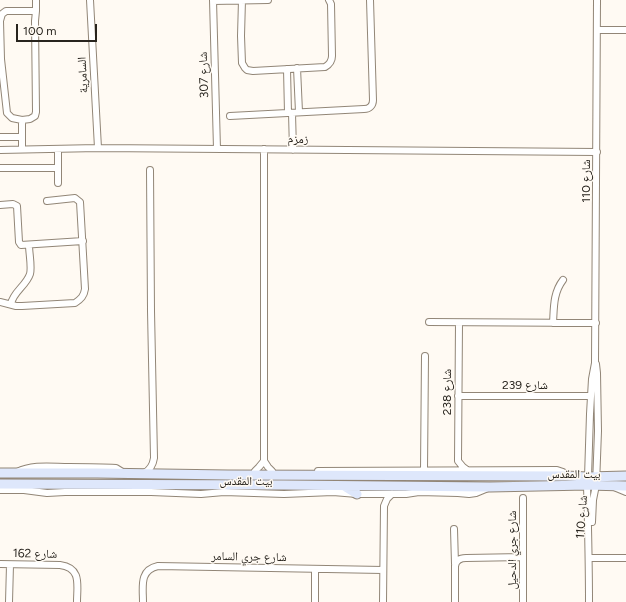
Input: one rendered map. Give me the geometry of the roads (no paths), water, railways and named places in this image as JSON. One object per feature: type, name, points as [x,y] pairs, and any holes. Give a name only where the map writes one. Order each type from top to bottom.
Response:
[{"type":"street","points":[[36,0],[36,11],[35,20],[36,112],[35,116],[30,119],[22,120],[12,118],[7,113],[1,59],[0,21],[2,14],[6,12],[36,11]]},
{"type":"street","name":"السامرية","points":[[90,0],[98,148]]},
{"type":"street","points":[[242,0],[241,58],[244,68],[253,71],[325,67],[330,63],[332,56],[331,4],[329,0]]},
{"type":"street","points":[[213,1],[268,0]]},
{"type":"street","points":[[230,116],[364,109],[371,106],[373,100],[370,0]]},
{"type":"street","name":"شارع 110","points":[[592,481],[591,396],[595,362],[596,323],[597,0]]},
{"type":"street","name":"شارع 307","points":[[213,1],[217,149]]},
{"type":"street","points":[[597,30],[626,30]]},
{"type":"street","points":[[293,150],[293,112],[297,68]]},
{"type":"street","points":[[287,69],[293,112]]},
{"type":"street","points":[[22,120],[22,149]]},
{"type":"street","points":[[0,137],[22,137]]},
{"type":"street","name":"زمزم","points":[[0,150],[98,148],[597,152]]},
{"type":"street","points":[[58,149],[58,183]]},
{"type":"street","points":[[264,150],[264,461],[268,468],[272,471]]},
{"type":"street","points":[[0,168],[58,168]]},
{"type":"street","points":[[144,473],[152,466],[154,454],[150,170]]},
{"type":"street","points":[[0,302],[22,306],[76,303],[84,294],[83,241],[80,202],[75,198],[46,201]]},
{"type":"street","points":[[0,205],[13,204],[17,206],[21,245],[83,241]]},
{"type":"street","points":[[11,304],[14,296],[30,273],[29,245]]},
{"type":"street","points":[[553,323],[555,297],[562,280]]},
{"type":"street","points":[[429,322],[596,323]]},
{"type":"street","name":"شارع 238","points":[[458,461],[459,323]]},
{"type":"street","points":[[424,470],[425,356]]},
{"type":"street","name":"شارع 110","points":[[589,602],[588,544],[592,481],[598,430],[598,373],[595,362]]},
{"type":"street","name":"شارع 239","points":[[458,396],[591,396]]},
{"type":"street","points":[[80,484],[108,479],[152,479],[159,474],[154,454]]},
{"type":"street","points":[[256,471],[264,461]]},
{"type":"street","points":[[448,470],[458,461],[467,470]]},
{"type":"street","name":"بيت المقدس","points":[[0,473],[144,473],[200,475],[424,470],[557,470],[563,472],[566,476]]},
{"type":"street","name":"بيت المقدس","points":[[200,475],[211,471],[272,471],[294,473],[566,476],[611,486],[626,492]]},
{"type":"street","name":"بيت المقدس","points":[[0,484],[490,487],[592,481],[626,476]]},
{"type":"street","points":[[143,484],[151,492]]},
{"type":"street","points":[[201,494],[210,485]]},
{"type":"street","points":[[340,485],[357,494]]},
{"type":"street","name":"بيت المقدس","points":[[611,486],[626,486]]},
{"type":"street","name":"بيت المقدس","points":[[0,490],[24,490],[47,493],[151,492],[201,494],[224,492],[284,494],[333,492],[357,494],[406,494],[419,492],[469,494],[476,493],[490,487]]},
{"type":"street","points":[[375,494],[382,500],[384,506],[383,602]]},
{"type":"street","points":[[384,506],[387,499],[392,494]]},
{"type":"street","name":"شارع جري الدحيل","points":[[523,498],[523,602]]},
{"type":"street","points":[[454,528],[457,561],[454,602]]},
{"type":"street","points":[[589,556],[626,558]]},
{"type":"street","points":[[457,561],[466,558],[523,557]]},
{"type":"street","name":"شارع 162","points":[[0,564],[66,566],[70,568],[77,578],[77,602]]},
{"type":"street","points":[[10,565],[10,602]]},
{"type":"street","name":"شارع جري السامر","points":[[143,602],[143,578],[148,570],[158,566],[383,570]]},
{"type":"street","points":[[315,569],[315,602]]}]
